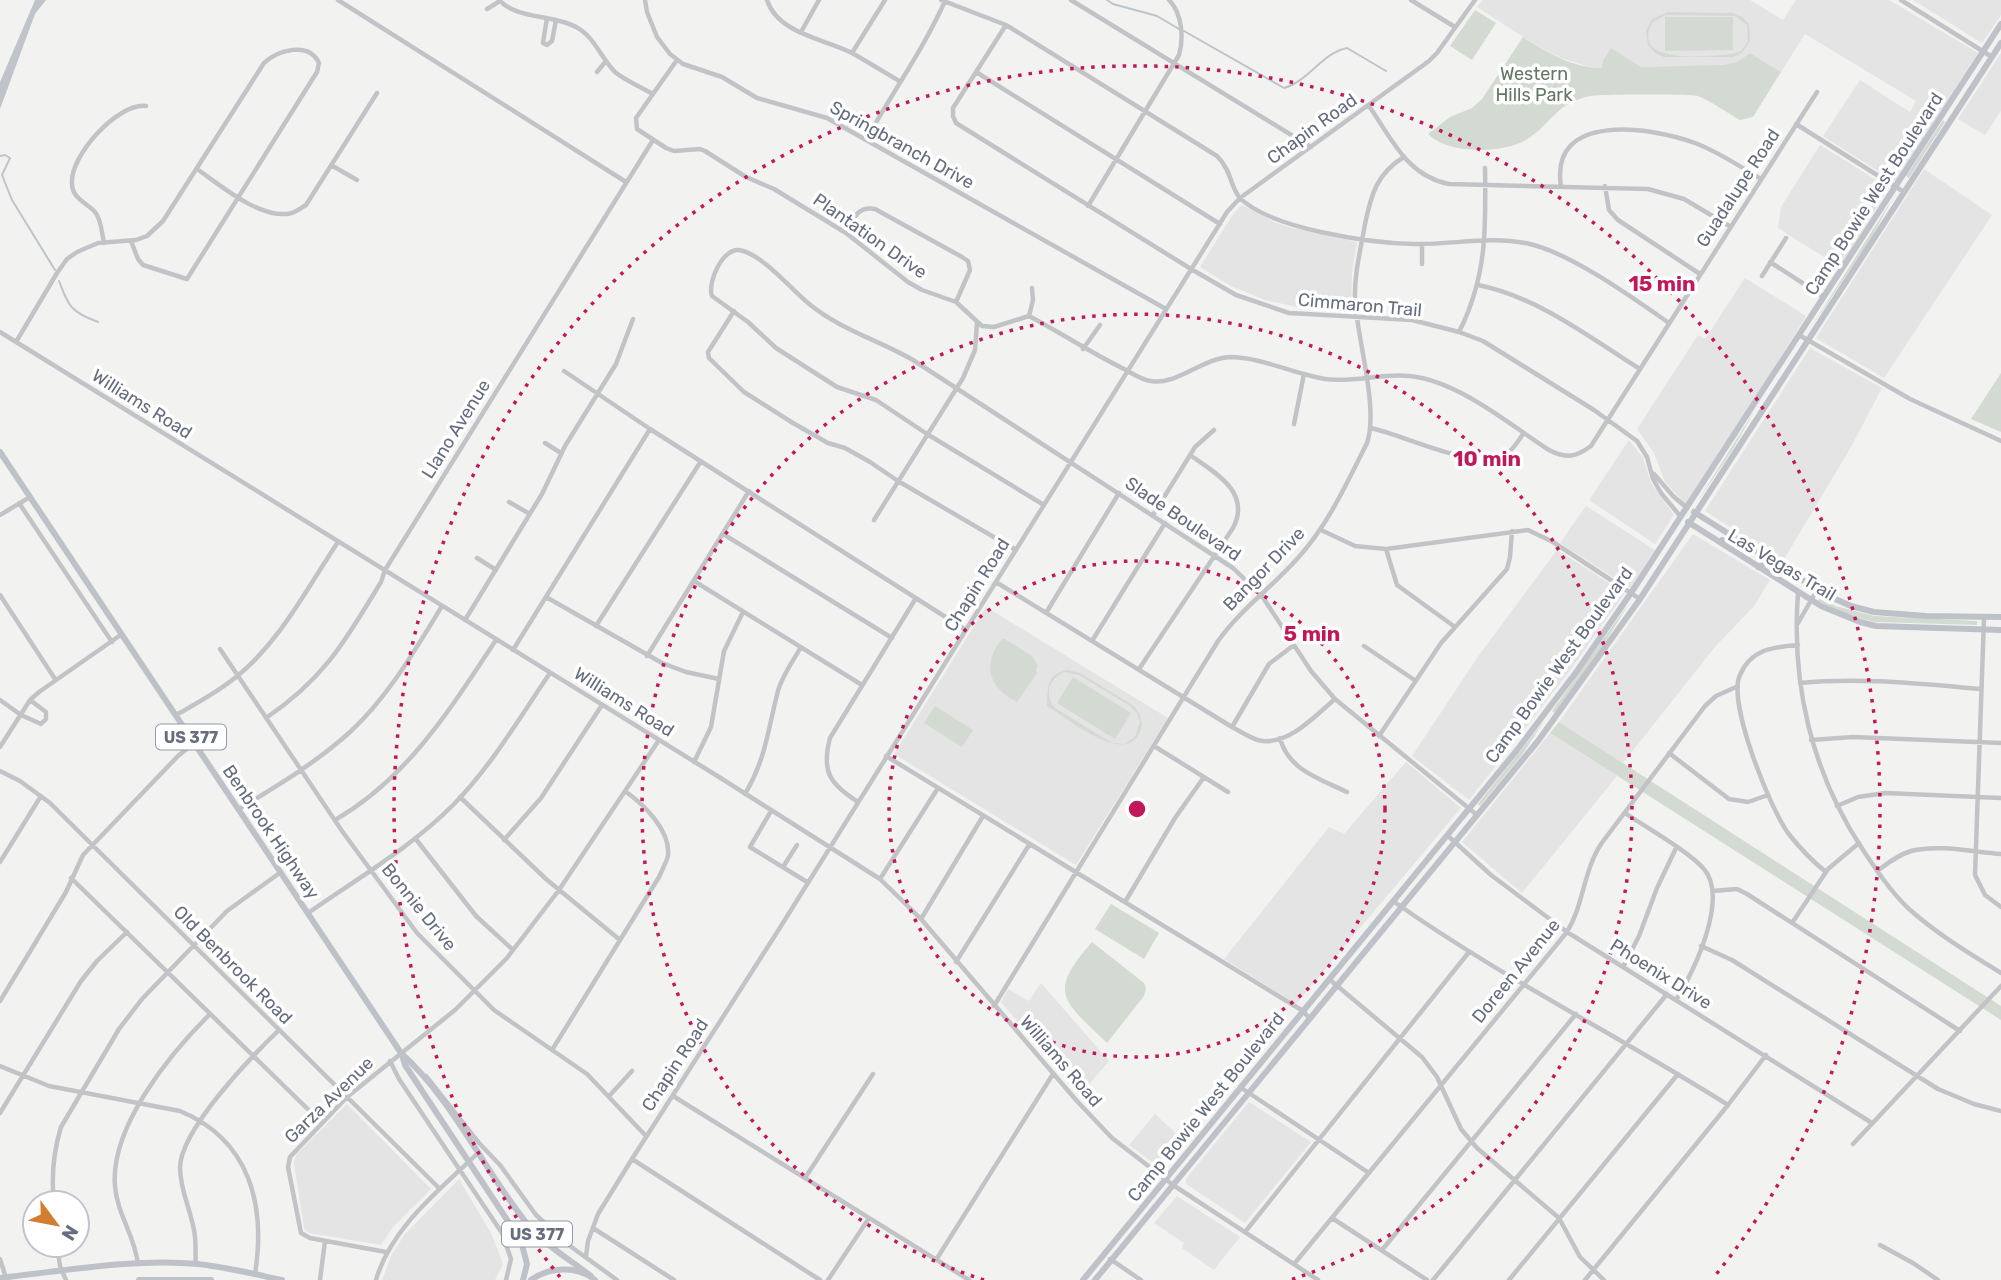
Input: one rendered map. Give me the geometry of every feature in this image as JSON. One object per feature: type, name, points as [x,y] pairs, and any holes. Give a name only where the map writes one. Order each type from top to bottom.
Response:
[{"type":"main road","name":"Camp Bowie West Boulevard","points":[[1083,1280],[1546,711],[1631,593],[2001,24]]},
{"type":"main road","name":"Camp Bowie West Boulevard","points":[[1095,1280],[1538,741],[1640,599],[2001,43]]},
{"type":"main road","points":[[1947,106],[1956,112]]},
{"type":"main road","points":[[1756,401],[1765,406]]},
{"type":"main road","name":"Benbrook Highway","points":[[0,452],[401,1053],[418,1069],[480,1151],[535,1232],[556,1252],[593,1278]]},
{"type":"main road","name":"Las Vegas Trail","points":[[1687,508],[1817,590],[1851,606],[1874,612],[2001,617]]},
{"type":"main road","name":"Las Vegas Trail","points":[[1681,517],[1798,593],[1828,610],[1860,622],[1876,626],[2001,630]]},
{"type":"main road","points":[[1710,538],[1733,545],[1742,542]]},
{"type":"main road","points":[[1758,568],[1765,562],[1784,573],[1789,572]]},
{"type":"main road","points":[[1538,741],[1550,718],[1546,711]]},
{"type":"main road","name":"Benbrook Highway","points":[[401,1053],[405,1065],[524,1247],[527,1264],[523,1280]]},
{"type":"main road","points":[[3,1278],[138,1264],[196,1264],[282,1280]]},
{"type":"main road","points":[[531,1280],[543,1273],[564,1269],[593,1278]]},
{"type":"main road","points":[[139,1280],[211,1280]]},
{"type":"street","points":[[338,0],[626,182]]},
{"type":"street","points":[[487,9],[500,0],[505,6],[520,13],[556,20],[581,30],[621,76],[653,94],[677,60]]},
{"type":"street","name":"Springbranch Drive","points":[[645,0],[657,37],[677,60],[690,68],[722,77],[757,98],[827,118],[1166,309]]},
{"type":"street","points":[[767,0],[778,18],[801,32],[852,53],[900,81]]},
{"type":"street","points":[[801,32],[819,0]]},
{"type":"street","points":[[852,53],[885,0]]},
{"type":"street","points":[[1070,0],[1311,147]]},
{"type":"street","points":[[1088,206],[1181,50],[1178,10],[1169,0]]},
{"type":"street","points":[[1411,0],[1455,27]]},
{"type":"street","name":"Chapin Road","points":[[586,1256],[593,1228],[646,1136],[1220,224],[1240,198],[1435,55],[1475,0]]},
{"type":"street","points":[[1901,0],[1992,57]]},
{"type":"street","points":[[866,140],[930,34],[943,1],[1006,25],[1217,156],[1229,170],[1240,198],[1267,215],[1292,225],[1363,238],[1422,244],[1485,239],[1533,245],[1552,251],[1585,269],[1669,323]]},
{"type":"street","points":[[547,18],[542,38],[547,45],[552,41],[556,20]]},
{"type":"street","name":"Cimmaron Trail","points":[[1006,25],[953,108],[956,123],[1236,295],[1282,311],[1412,320],[1459,332],[1493,347],[1608,419],[1637,441],[1653,473],[1687,508]]},
{"type":"street","points":[[16,342],[64,262],[77,252],[104,243],[131,241],[147,236],[163,221],[264,63],[287,51],[300,49],[315,55],[319,63],[317,72],[187,279],[148,268],[138,259],[131,241]]},
{"type":"street","points":[[597,72],[606,61]]},
{"type":"street","points":[[976,72],[1220,224]]},
{"type":"street","name":"Guadalupe Road","points":[[1127,370],[1143,379],[1160,382],[1214,360],[1233,357],[1341,380],[1411,376],[1442,384],[1459,392],[1559,455],[1577,455],[1591,446],[1816,92]]},
{"type":"street","points":[[197,169],[239,198],[260,208],[280,214],[295,212],[306,205],[377,93]]},
{"type":"street","name":"Plantation Drive","points":[[653,94],[636,118],[635,125],[640,132],[674,151],[705,151],[746,177],[774,189],[846,233],[908,282],[956,302],[977,323]]},
{"type":"street","points":[[104,243],[97,213],[75,195],[72,183],[74,171],[99,130],[111,119],[134,106],[146,106]]},
{"type":"street","points":[[1369,106],[1416,172],[1431,180],[1485,186],[1605,186],[1662,191],[1684,200],[1731,227]]},
{"type":"street","points":[[1796,124],[1905,192]]},
{"type":"street","points":[[1561,186],[1562,158],[1569,146],[1582,136],[1609,130],[1641,131],[1694,142],[1717,152],[1761,180]]},
{"type":"street","name":"Llano Avenue","points":[[267,718],[293,699],[328,664],[354,626],[381,582],[385,570],[653,139]]},
{"type":"street","name":"Bangor Drive","points":[[994,1006],[1230,625],[1297,560],[1321,530],[1363,451],[1371,428],[1371,413],[1355,286],[1373,189],[1384,173],[1404,157]]},
{"type":"street","points":[[331,165],[357,180]]},
{"type":"street","points":[[1459,332],[1478,285],[1485,239],[1485,168]]},
{"type":"street","points":[[1605,186],[1609,210],[1618,220],[1700,274]]},
{"type":"street","points":[[846,233],[856,213],[866,208],[875,209],[962,257],[968,261],[970,270],[956,302]]},
{"type":"street","points":[[1762,276],[1786,237]]},
{"type":"street","points":[[1422,244],[1422,264]]},
{"type":"street","name":"Slade Boulevard","points":[[734,311],[712,296],[709,289],[726,256],[733,250],[742,250],[786,281],[814,308],[862,337],[892,348],[1215,555],[1260,593],[1311,671],[1335,699],[1477,815]]},
{"type":"street","points":[[1770,262],[1824,297]]},
{"type":"street","points":[[1478,285],[1507,293],[1540,307],[1640,369]]},
{"type":"street","points":[[1030,316],[1032,288]]},
{"type":"street","points":[[1016,550],[870,462],[845,448],[828,443],[744,392],[709,358],[708,352],[734,311],[776,348],[837,387],[876,400],[1044,505]]},
{"type":"street","points":[[874,520],[973,357],[977,323],[994,327],[1030,316],[1083,349],[1127,370]]},
{"type":"street","points":[[465,620],[542,495],[561,453],[616,364],[634,319]]},
{"type":"street","points":[[1083,349],[1100,326]]},
{"type":"street","name":"Williams Road","points":[[0,332],[880,879],[921,919],[994,1006],[1112,1138],[1174,1185],[1318,1280]]},
{"type":"street","points":[[1799,335],[1909,399],[2001,441]]},
{"type":"street","points":[[564,371],[650,429],[966,630]]},
{"type":"street","points":[[1294,424],[1304,374]]},
{"type":"street","points":[[1371,428],[1445,451],[1488,460],[1510,452],[1523,434]]},
{"type":"street","points":[[513,650],[650,429]]},
{"type":"street","points":[[1153,515],[1199,441],[1214,430]]},
{"type":"street","points":[[545,443],[561,453]]},
{"type":"street","points":[[1139,669],[1236,523],[1238,503],[1230,485],[1190,455]]},
{"type":"street","points":[[596,626],[701,461]]},
{"type":"street","name":"Cimmaron Trail","points":[[1653,473],[1653,479],[1661,493],[1681,517]]},
{"type":"street","points":[[648,656],[749,491]]},
{"type":"street","points":[[1046,612],[1119,494]]},
{"type":"street","points":[[0,515],[30,496]]},
{"type":"street","points":[[509,502],[530,514]]},
{"type":"street","points":[[19,503],[112,642]]},
{"type":"street","points":[[1092,641],[1166,523]]},
{"type":"street","points":[[1321,530],[1355,546],[1386,549],[1528,530],[1539,533],[1640,599]]},
{"type":"street","points":[[1379,736],[1437,649],[1507,569],[1512,531]]},
{"type":"street","points":[[723,534],[892,638]]},
{"type":"street","points":[[176,715],[212,695],[238,676],[271,642],[338,542]]},
{"type":"street","points":[[1386,549],[1397,585],[1455,627]]},
{"type":"street","points":[[477,558],[496,570]]},
{"type":"street","points":[[694,581],[862,685]]},
{"type":"street","points":[[996,582],[1258,740],[1280,738],[1298,729],[1335,699]]},
{"type":"street","points":[[1798,624],[1817,590]]},
{"type":"street","points":[[1798,593],[1800,683],[1811,740],[1837,806],[1877,871],[1895,894],[1924,922],[2001,973]]},
{"type":"street","points":[[0,595],[55,680]]},
{"type":"street","points":[[546,597],[648,656],[686,672],[719,679]]},
{"type":"street","points":[[858,802],[832,782],[826,761],[830,738],[916,598]]},
{"type":"street","points":[[239,809],[302,769],[350,732],[403,668],[442,606]]},
{"type":"street","points":[[694,762],[711,727],[724,651],[743,611]]},
{"type":"street","points":[[1984,618],[1977,797],[1977,881],[1986,895],[2001,907]]},
{"type":"street","points":[[0,747],[30,700],[122,634]]},
{"type":"street","points":[[335,820],[368,797],[418,751],[496,640]]},
{"type":"street","points":[[1233,727],[1269,664],[1294,645]]},
{"type":"street","points":[[1798,645],[1776,647],[1756,654],[1741,672],[1736,687],[1744,727],[1768,795],[1789,834],[1826,872]]},
{"type":"street","points":[[1364,646],[1416,681]]},
{"type":"street","points":[[744,794],[757,773],[766,747],[778,689],[801,647]]},
{"type":"street","name":"Bonnie Drive","points":[[220,649],[335,820],[417,933],[475,993],[507,1021],[587,1074],[610,1095],[646,1136]]},
{"type":"street","points":[[308,913],[415,838],[460,797],[486,766],[550,673]]},
{"type":"street","points":[[1800,683],[1860,681],[1981,689]]},
{"type":"street","name":"Doreen Avenue","points":[[1294,1264],[1567,932],[1581,904],[1588,866],[1601,844],[1709,702],[1722,692],[1736,687]]},
{"type":"street","points":[[0,700],[38,724],[44,722],[47,712],[30,700]]},
{"type":"street","points":[[505,840],[541,798],[602,705]]},
{"type":"street","points":[[1811,740],[1853,737],[2001,743]]},
{"type":"street","points":[[1280,738],[1285,755],[1295,764],[1347,792]]},
{"type":"street","name":"Garza Avenue","points":[[325,1241],[301,1233],[288,1167],[293,1152],[347,1097],[475,993],[513,950],[559,890],[659,740]]},
{"type":"street","points":[[0,1001],[60,903],[83,855],[178,756],[195,743]]},
{"type":"street","points":[[1154,746],[1228,792]]},
{"type":"street","points":[[1669,752],[1730,799],[1748,802],[1768,795]]},
{"type":"street","points":[[886,756],[1303,1011],[1310,1019]]},
{"type":"street","name":"Old Benbrook Road","points":[[0,771],[41,796],[440,1189]]},
{"type":"street","points":[[1125,902],[1175,818],[1204,777]]},
{"type":"street","points":[[880,879],[938,788]]},
{"type":"street","points":[[552,1050],[659,877],[668,856],[662,832],[644,806],[625,791]]},
{"type":"street","points":[[1837,806],[1858,797],[1878,794],[2001,798]]},
{"type":"street","points":[[0,862],[41,796]]},
{"type":"street","points":[[460,797],[559,890],[620,940]]},
{"type":"street","points":[[771,811],[750,847],[807,882]]},
{"type":"street","points":[[1625,813],[1704,869],[1713,891],[1713,912],[1691,974],[1676,1000]]},
{"type":"street","points":[[921,919],[983,816]]},
{"type":"street","name":"Phoenix Drive","points":[[1447,835],[1491,875],[1567,932],[1872,1123]]},
{"type":"street","points":[[415,838],[476,916],[513,950]]},
{"type":"street","points":[[1792,923],[1826,872],[1859,843]]},
{"type":"street","points":[[783,867],[797,845]]},
{"type":"street","points":[[956,962],[1029,845]]},
{"type":"street","points":[[1623,967],[1676,848]]},
{"type":"street","points":[[1877,871],[1911,851],[2001,854]]},
{"type":"street","points":[[53,1189],[56,1144],[61,1127],[132,1010],[227,911],[281,872]]},
{"type":"street","points":[[71,878],[321,1122]]},
{"type":"street","points":[[1713,891],[1728,888],[1742,891],[1960,1031]]},
{"type":"street","points":[[1392,901],[1469,952],[1728,1105]]},
{"type":"street","points":[[0,1113],[81,981],[127,932]]},
{"type":"street","points":[[1701,946],[1732,960],[1948,1094],[2001,1111]]},
{"type":"street","points":[[1245,1232],[1469,952]]},
{"type":"street","points":[[1329,979],[1427,1062],[1441,1084],[1456,1122],[1471,1141],[1559,1218],[1580,1257],[1604,1280]]},
{"type":"street","points":[[1853,1144],[2001,986]]},
{"type":"street","points":[[1433,1280],[1667,994]]},
{"type":"street","points":[[1382,1250],[1576,1014]]},
{"type":"street","points":[[138,1264],[118,1203],[115,1177],[122,1141],[141,1103],[182,1044],[209,1015]]},
{"type":"street","points":[[196,1264],[195,1236],[180,1163],[190,1137],[200,1122],[252,1056],[279,1030]]},
{"type":"street","points":[[1585,1280],[1766,1055]]},
{"type":"street","points":[[390,1061],[399,1079],[502,1233],[510,1250],[510,1266],[506,1280]]},
{"type":"street","points":[[0,1066],[49,1086],[180,1111],[219,1137],[241,1165],[254,1191],[260,1240],[255,1275]]},
{"type":"street","points":[[610,1095],[632,1071]]},
{"type":"street","points":[[936,1259],[1053,1073]]},
{"type":"street","points":[[805,1178],[873,1074]]},
{"type":"street","points":[[1509,1280],[1678,1074]]},
{"type":"street","points":[[1240,1087],[1369,1173]]},
{"type":"street","points":[[673,1096],[969,1280]]},
{"type":"street","points":[[376,1280],[386,1252],[400,1232],[480,1151]]},
{"type":"street","name":"Benbrook Highway","points":[[480,1151],[500,1165],[536,1215],[563,1240],[617,1280]]},
{"type":"street","points":[[632,1159],[820,1280]]},
{"type":"street","points":[[828,1280],[869,1218]]},
{"type":"street","points":[[1332,1218],[1427,1280]]},
{"type":"street","points":[[593,1228],[674,1280]]},
{"type":"street","points":[[320,1280],[325,1241],[386,1252]]},
{"type":"street","points":[[1880,1245],[1938,1280]]},
{"type":"street","points":[[1104,1254],[1141,1280]]},
{"type":"street","points":[[0,1259],[3,1278]]},
{"type":"street","points":[[59,1259],[66,1280]]},
{"type":"shaded area","points":[[35,0],[46,0],[35,14],[0,109],[0,82]]},
{"type":"shaded area","points":[[1483,0],[1750,0],[1783,20],[1796,0],[1889,0],[1978,53],[1895,182],[1823,136],[1860,80],[1910,112],[1916,101],[1805,34],[1781,72],[1750,53],[1737,62],[1722,66],[1640,67],[1611,48],[1602,68],[1593,68],[1561,58],[1539,47],[1477,7]]},
{"type":"shaded area","points":[[1913,0],[2001,0],[2001,15],[1982,43]]},
{"type":"shaded area","points":[[2001,53],[2001,111],[1985,135],[1958,119]]},
{"type":"shaded area","points":[[1820,145],[1889,188],[1840,267],[1778,228],[1781,207]]},
{"type":"shaded area","points":[[1924,169],[1992,215],[1884,378],[1816,338]]},
{"type":"shaded area","points":[[1242,205],[1276,223],[1357,242],[1352,272],[1351,311],[1301,308],[1265,300],[1231,286],[1200,267],[1233,214]]},
{"type":"shaded area","points":[[1745,278],[1806,316],[1687,506],[1665,482],[1654,453],[1637,429],[1698,335],[1705,339]]},
{"type":"shaded area","points":[[1810,348],[1882,388],[1851,447],[1783,561],[1705,511]]},
{"type":"shaded area","points":[[1629,440],[1643,458],[1651,483],[1674,515],[1655,544],[1589,500]]},
{"type":"shaded area","points":[[1586,506],[1655,550],[1630,588],[1560,543]]},
{"type":"shaded area","points":[[1693,534],[1770,580],[1754,606],[1715,647],[1623,763],[1559,722]]},
{"type":"shaded area","points":[[1557,550],[1625,593],[1568,673],[1469,800],[1412,756],[1477,658]]},
{"type":"shaded area","points":[[986,607],[1168,718],[1076,865],[894,754]]},
{"type":"shaded area","points":[[1550,733],[1617,776],[1522,893],[1462,842]]},
{"type":"shaded area","points":[[1406,762],[1461,808],[1296,1004],[1224,959],[1329,827],[1344,834]]},
{"type":"shaded area","points":[[1041,983],[1109,1061],[1080,1095],[1001,1002],[1008,989],[1029,1001]]},
{"type":"shaded area","points":[[1249,1102],[1311,1142],[1245,1223],[1186,1184],[1186,1179]]},
{"type":"shaded area","points":[[347,1104],[431,1189],[393,1227],[381,1245],[309,1233],[304,1228],[294,1163],[296,1155]]},
{"type":"shaded area","points":[[1155,1114],[1184,1141],[1160,1168],[1129,1145]]},
{"type":"shaded area","points":[[459,1179],[492,1235],[503,1264],[495,1280],[382,1280],[392,1254],[405,1234]]},
{"type":"shaded area","points":[[1177,1196],[1240,1237],[1214,1270],[1182,1248],[1184,1243],[1154,1223]]},
{"type":"green space","points":[[1475,10],[1496,23],[1472,60],[1450,46]]},
{"type":"green space","points":[[1668,12],[1733,13],[1749,24],[1750,41],[1742,53],[1733,57],[1664,57],[1655,53],[1648,45],[1646,31],[1652,19]],"holes":[[[1665,15],[1735,16],[1747,25],[1748,41],[1741,51],[1732,54],[1676,55],[1662,52],[1652,46],[1648,37],[1652,23]]]},
{"type":"green space","points":[[1665,17],[1733,17],[1733,50],[1665,51]]},
{"type":"green space","name":"Western Hills Park","points":[[1523,37],[1560,58],[1591,67],[1602,68],[1611,48],[1641,67],[1724,65],[1737,62],[1750,53],[1781,72],[1753,117],[1740,120],[1698,96],[1597,95],[1578,99],[1562,108],[1529,138],[1506,147],[1463,149],[1437,141],[1428,134],[1450,117],[1472,108],[1482,99]]},
{"type":"green space","points":[[1943,120],[1945,122],[1909,178],[1906,176]]},
{"type":"green space","points":[[1893,198],[1870,240],[1810,329]]},
{"type":"green space","points":[[2001,373],[2001,432],[1971,419]]},
{"type":"green space","points":[[1756,408],[1733,449],[1696,504]]},
{"type":"green space","points":[[1820,598],[1835,606],[1874,616],[1977,621],[1977,625],[1875,622],[1846,615],[1818,601]]},
{"type":"green space","points":[[1629,603],[1597,656],[1555,713],[1552,711]]},
{"type":"green space","points":[[1003,638],[1032,656],[1038,666],[1037,673],[1017,702],[999,689],[991,674],[992,656]]},
{"type":"green space","points":[[1067,670],[1080,673],[1134,706],[1140,715],[1142,725],[1136,738],[1126,744],[1113,744],[1084,730],[1047,706],[1049,684],[1060,672]],"holes":[[[1064,672],[1079,675],[1137,713],[1140,722],[1135,737],[1124,744],[1112,743],[1055,708],[1049,693],[1051,683]]]},
{"type":"green space","points":[[1073,677],[1131,713],[1115,739],[1057,703]]},
{"type":"green space","points":[[935,706],[973,730],[962,747],[924,723]]},
{"type":"green space","points":[[1544,721],[1522,755],[1480,806],[1478,804]]},
{"type":"green space","points":[[1559,722],[2001,1006],[2001,1020],[1550,733]]},
{"type":"green space","points":[[1111,904],[1159,933],[1144,959],[1095,929]]},
{"type":"green space","points":[[1092,942],[1144,983],[1146,988],[1144,996],[1107,1043],[1080,1017],[1066,996],[1065,986],[1069,974]]},
{"type":"waterway","points":[[1107,0],[1157,16],[1179,29]]},
{"type":"waterway","points":[[1184,31],[1284,88],[1301,80],[1330,55],[1347,48],[1386,71]]},
{"type":"waterway","points":[[0,156],[10,158],[2,175],[12,200],[55,270]]},
{"type":"waterway","points":[[59,281],[72,308],[98,322]]}]
